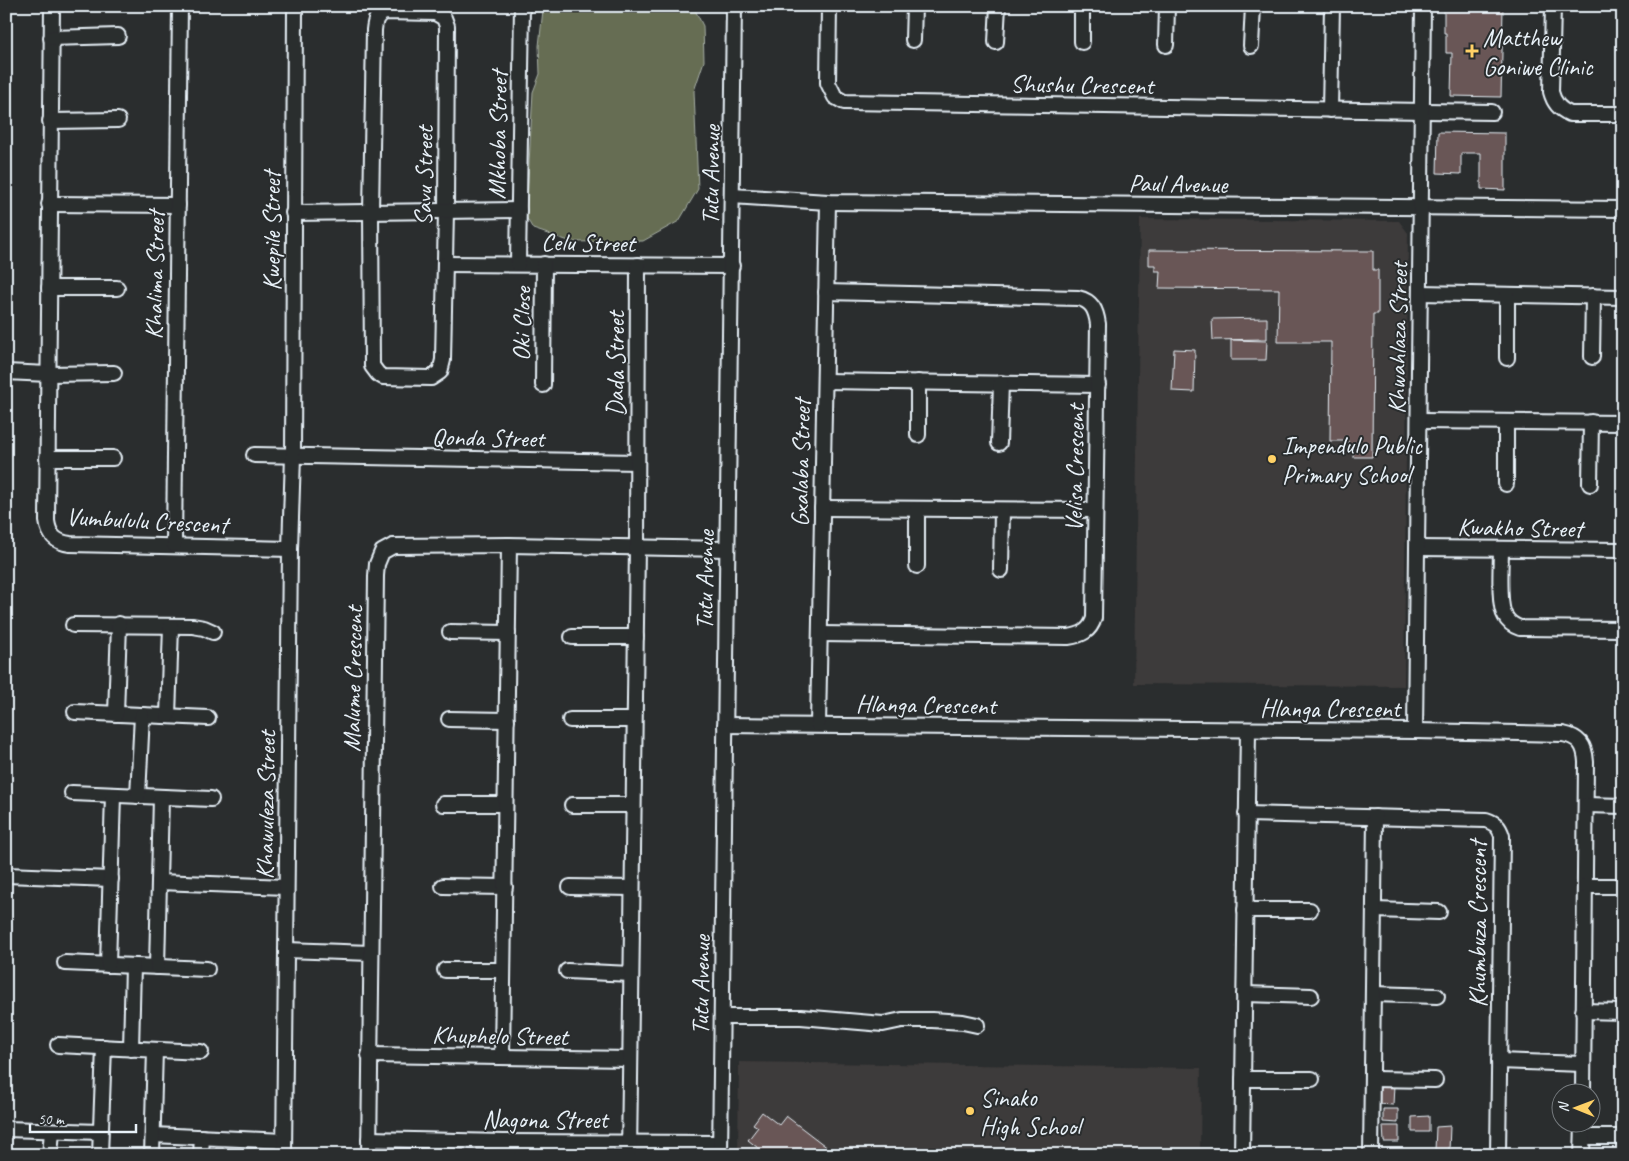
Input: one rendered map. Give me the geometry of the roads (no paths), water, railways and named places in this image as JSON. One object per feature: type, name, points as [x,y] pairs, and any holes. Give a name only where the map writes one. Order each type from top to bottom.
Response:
[{"type":"street","name":"Vumbululu Crescent","points":[[52,6],[47,458],[48,526],[51,535],[57,540],[70,544],[290,549]]},
{"type":"street","name":"Khalima Street","points":[[174,545],[180,6]]},
{"type":"street","name":"Kwepile Street","points":[[293,456],[295,6]]},
{"type":"street","name":"Mkhoba Street","points":[[518,264],[522,6]]},
{"type":"street","name":"Tutu Avenue","points":[[720,1149],[734,6]]},
{"type":"street","name":"Shushu Crescent","points":[[829,6],[828,82],[835,97],[844,102],[1492,112]]},
{"type":"street","points":[[914,6],[914,40]]},
{"type":"street","points":[[996,42],[998,6]]},
{"type":"street","points":[[1082,6],[1082,42]]},
{"type":"street","points":[[1166,45],[1167,6]]},
{"type":"street","points":[[1251,46],[1253,6]]},
{"type":"street","points":[[1330,110],[1332,6]]},
{"type":"street","name":"Khwahlaza Street","points":[[1415,731],[1424,6]]},
{"type":"street","points":[[1553,6],[1551,92],[1556,104],[1563,111],[1570,114],[1623,114]]},
{"type":"street","name":"Savu Street","points":[[392,12],[435,13],[444,18],[446,22],[446,212],[443,360],[440,372],[432,378],[425,379],[383,377],[372,366],[371,358],[374,30],[376,18],[380,14],[392,12]]},
{"type":"street","points":[[51,38],[118,36]]},
{"type":"street","points":[[50,121],[118,120]]},
{"type":"street","name":"Paul Avenue","points":[[732,196],[828,202],[1623,209]]},
{"type":"street","name":"Gxalaba Street","points":[[818,726],[828,202]]},
{"type":"street","points":[[49,204],[178,205]]},
{"type":"street","points":[[293,214],[518,210]]},
{"type":"street","name":"Celu Street","points":[[444,264],[732,266]]},
{"type":"street","name":"Oki Close","points":[[543,385],[544,264]]},
{"type":"street","name":"Dada Street","points":[[637,462],[638,265]]},
{"type":"street","points":[[49,288],[117,288]]},
{"type":"street","name":"Velisa Crescent","points":[[820,634],[1068,637],[1083,634],[1092,625],[1094,618],[1098,385],[1098,324],[1096,312],[1086,300],[1078,298],[826,292]]},
{"type":"street","points":[[1420,293],[1623,297]]},
{"type":"street","points":[[1507,295],[1507,358]]},
{"type":"street","points":[[1592,357],[1593,296]]},
{"type":"street","points":[[6,372],[48,374],[114,373]]},
{"type":"street","points":[[824,381],[1098,385]]},
{"type":"street","points":[[918,382],[918,435]]},
{"type":"street","points":[[1000,443],[1001,383]]},
{"type":"street","points":[[1419,421],[1623,423]]},
{"type":"street","points":[[1506,422],[1506,484]]},
{"type":"street","points":[[1590,484],[1591,422]]},
{"type":"street","name":"Qonda Street","points":[[254,455],[637,462]]},
{"type":"street","name":"Khawuleza Street","points":[[284,1155],[290,549],[293,456]]},
{"type":"street","points":[[47,458],[113,458]]},
{"type":"street","points":[[629,1148],[637,462]]},
{"type":"street","points":[[822,508],[1095,510]]},
{"type":"street","points":[[917,509],[917,566]]},
{"type":"street","points":[[1000,570],[1002,510]]},
{"type":"street","points":[[502,1057],[509,545]]},
{"type":"street","name":"Malume Crescent","points":[[369,1155],[376,576],[379,557],[386,548],[393,546],[509,545],[727,549]]},
{"type":"street","name":"Kwakho Street","points":[[1417,548],[1623,550]]},
{"type":"street","points":[[1501,549],[1502,607],[1504,616],[1516,627],[1623,629]]},
{"type":"street","points":[[73,625],[119,624],[199,627],[213,632]]},
{"type":"street","points":[[116,714],[119,624]]},
{"type":"street","points":[[168,716],[170,626]]},
{"type":"street","points":[[450,632],[508,633]]},
{"type":"street","points":[[572,637],[636,637]]},
{"type":"street","points":[[75,712],[208,718]]},
{"type":"street","points":[[138,796],[142,715]]},
{"type":"street","points":[[448,719],[507,720]]},
{"type":"street","points":[[570,720],[634,720]]},
{"type":"street","name":"Hlanga Crescent","points":[[725,725],[1415,731],[1562,734],[1576,738],[1581,742],[1585,753],[1583,1084]]},
{"type":"street","points":[[1242,1155],[1248,730]]},
{"type":"street","points":[[72,793],[211,799]]},
{"type":"street","points":[[108,965],[113,795]]},
{"type":"street","points":[[157,967],[161,797]]},
{"type":"street","points":[[443,804],[505,804]]},
{"type":"street","points":[[572,804],[633,805]]},
{"type":"street","points":[[1586,805],[1623,806]]},
{"type":"street","name":"Khumbuza Crescent","points":[[1246,814],[1486,820],[1493,822],[1500,829],[1502,836],[1498,1155]]},
{"type":"street","points":[[1371,1155],[1375,817]]},
{"type":"street","points":[[6,875],[110,879]]},
{"type":"street","points":[[159,882],[286,886]]},
{"type":"street","points":[[444,886],[505,887]]},
{"type":"street","points":[[1584,886],[1623,886]]},
{"type":"street","points":[[570,887],[632,888]]},
{"type":"street","points":[[1245,910],[1310,910]]},
{"type":"street","points":[[1374,910],[1439,912]]},
{"type":"street","points":[[286,950],[371,953]]},
{"type":"street","points":[[66,963],[207,969]]},
{"type":"street","points":[[131,1049],[133,966]]},
{"type":"street","points":[[445,970],[503,970]]},
{"type":"street","points":[[567,971],[631,974]]},
{"type":"street","points":[[1244,994],[1311,996]]},
{"type":"street","points":[[1373,994],[1437,996]]},
{"type":"street","points":[[1584,1011],[1623,1012]]},
{"type":"street","points":[[722,1017],[800,1017],[883,1024],[902,1020],[932,1020],[977,1025]]},
{"type":"street","points":[[58,1045],[201,1052]]},
{"type":"street","points":[[100,1155],[104,1047]]},
{"type":"street","points":[[152,1155],[155,1050]]},
{"type":"street","name":"Khuphelo Street","points":[[369,1055],[630,1059]]},
{"type":"street","points":[[1499,1061],[1583,1064]]},
{"type":"street","points":[[1243,1079],[1312,1079]]},
{"type":"street","points":[[1372,1079],[1435,1080]]},
{"type":"street","points":[[6,1129],[100,1132]]},
{"type":"street","points":[[50,1155],[52,1131]]},
{"type":"street","points":[[1602,1133],[1623,1137]]},
{"type":"street","points":[[1582,1155],[1583,1134]]},
{"type":"street","points":[[153,1135],[284,1140]]},
{"type":"street","points":[[202,1137],[202,1155]]},
{"type":"street","name":"Nagona Street","points":[[370,1139],[503,1148],[720,1149]]},
{"type":"place","name":"Matthew Goniwe Clinic","points":[[1472,51]]},
{"type":"place","name":"Impendulo Public Primary School","points":[[1272,459]]},
{"type":"place","name":"Sinako High School","points":[[970,1111]]}]
